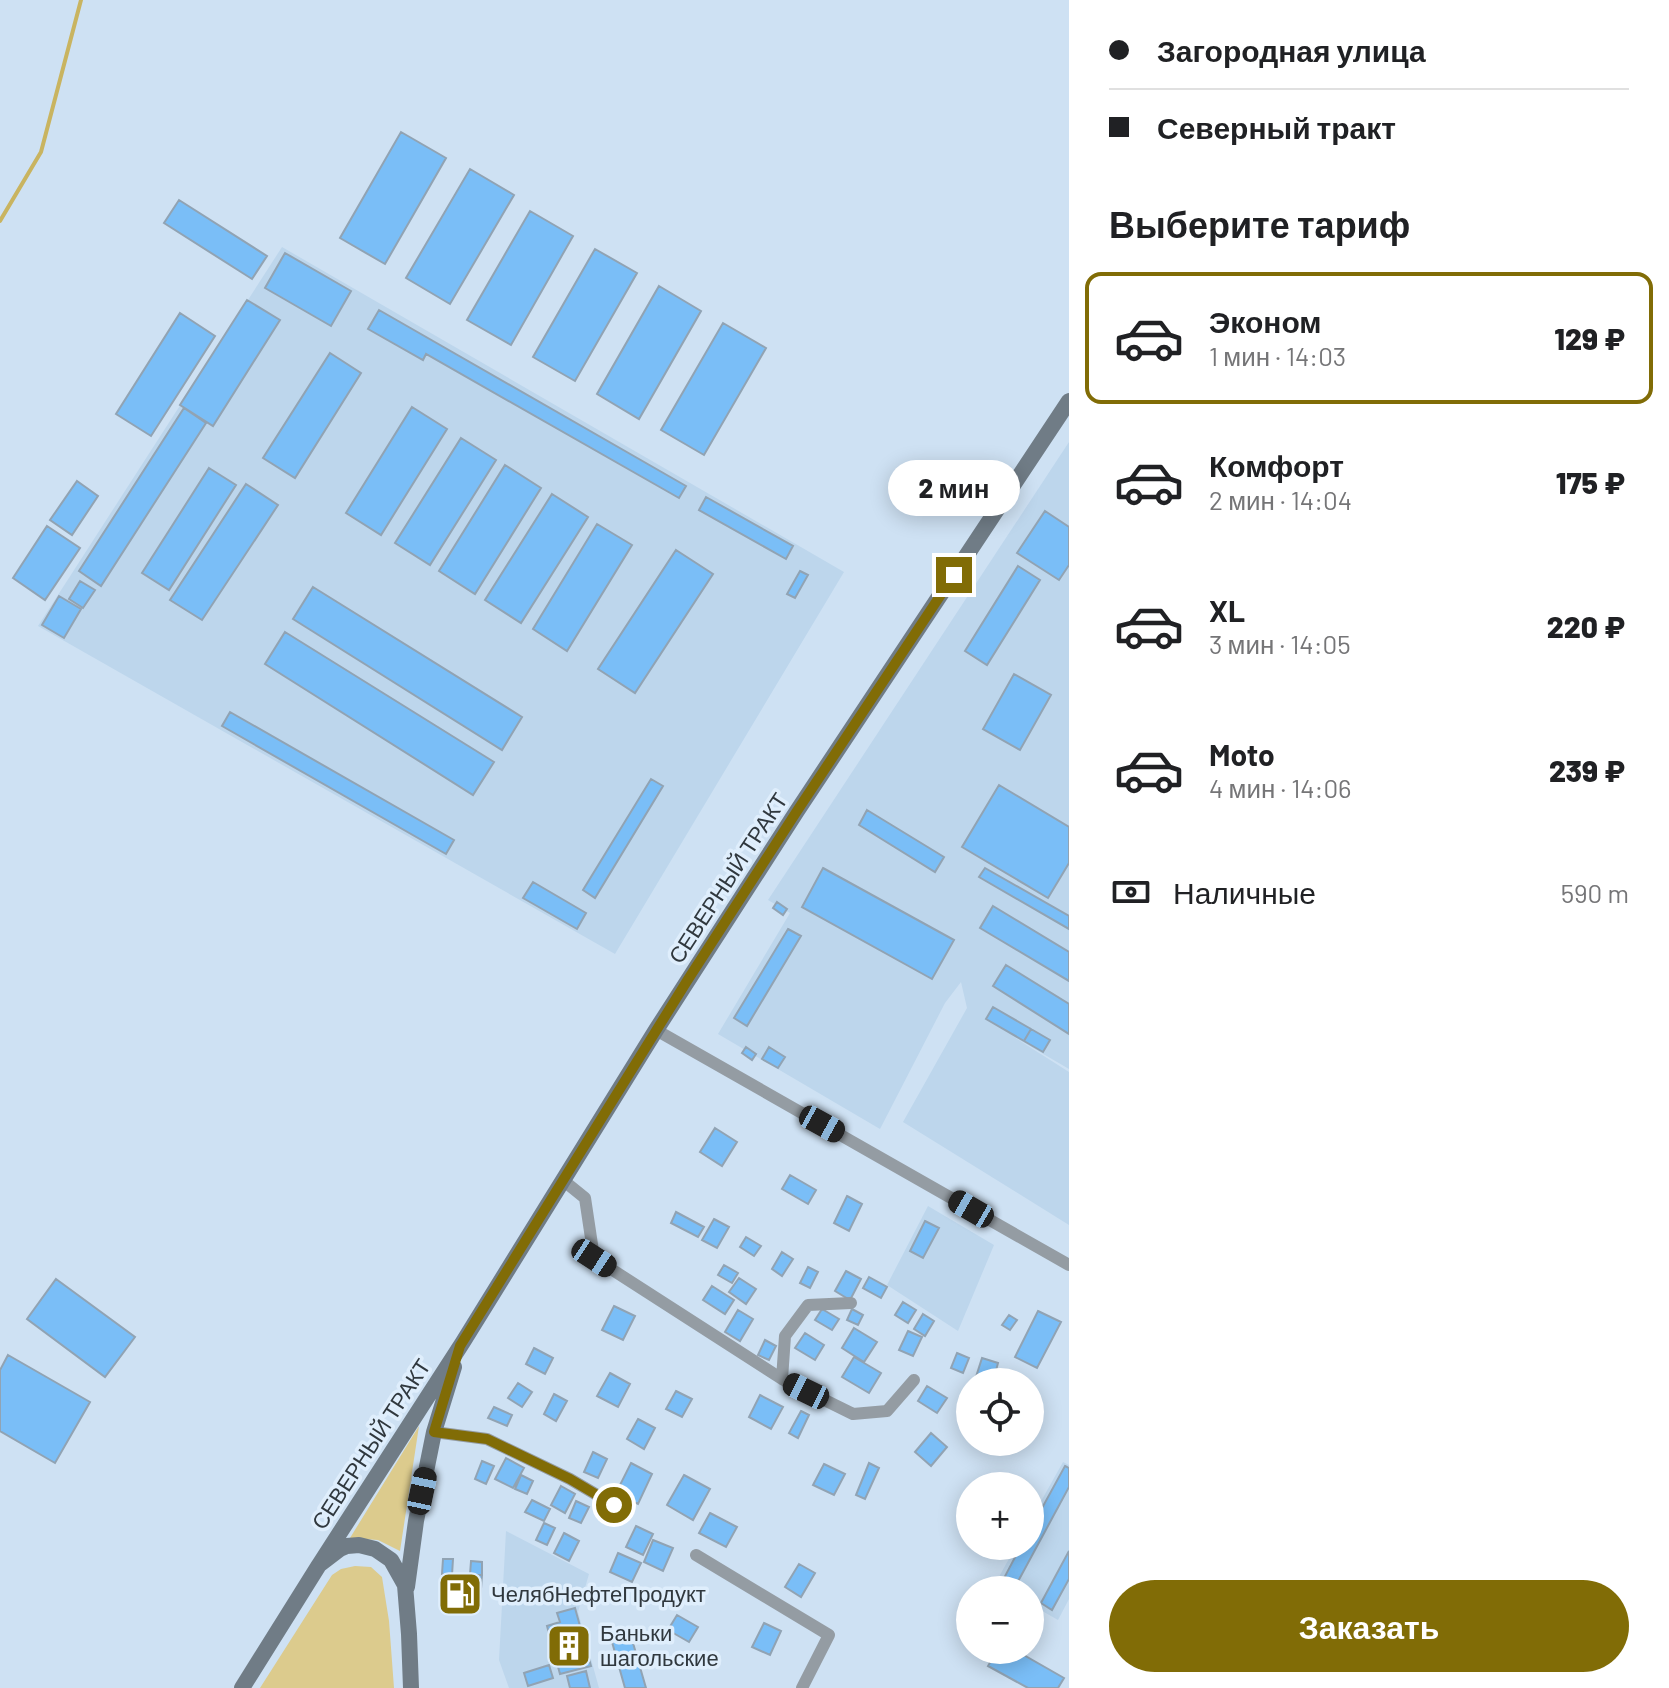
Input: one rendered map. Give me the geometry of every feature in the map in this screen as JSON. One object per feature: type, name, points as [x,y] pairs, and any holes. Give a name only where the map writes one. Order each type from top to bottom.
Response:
[{"type":"main road","name":"СЕВЕРНЫЙ ТРАКТ","points":[[242,1688],[564,1181],[656,1030],[1069,401]]},
{"type":"main road","name":"СЕВЕРНЫЙ ТРАКТ","points":[[406,1592],[434,1432],[460,1346]]},
{"type":"main road","points":[[319,1565],[340,1549],[352,1545],[368,1547],[391,1560],[406,1592],[411,1688]]},
{"type":"street","points":[[656,1030],[1069,1265]]},
{"type":"street","points":[[564,1181],[585,1198],[594,1258],[782,1379],[853,1414],[887,1411],[914,1380]]},
{"type":"street","points":[[782,1379],[785,1336],[808,1305],[851,1303]]},
{"type":"street","points":[[434,1432],[487,1439],[570,1479],[614,1505]]},
{"type":"street","points":[[696,1555],[829,1635],[802,1688]]},
{"type":"shaded area","points":[[282,247],[844,572],[615,954],[38,626]]},
{"type":"shaded area","points":[[1069,442],[1069,1069],[1011,1035],[1069,1072],[1069,1225],[903,1122],[967,1008],[961,982],[945,1003],[880,1129],[718,1034],[790,913],[768,900]]},
{"type":"shaded area","points":[[928,1206],[994,1245],[958,1331],[887,1285]]},
{"type":"shaded area","points":[[419,1426],[400,1551],[378,1540],[350,1538]]},
{"type":"shaded area","points":[[1063,1462],[1069,1465],[1069,1599],[1058,1620],[1044,1612],[1044,1576],[999,1576],[1008,1560],[1044,1560],[1044,1496]]},
{"type":"shaded area","points":[[506,1531],[589,1574],[578,1612],[599,1688],[509,1688],[499,1660]]},
{"type":"shaded area","points":[[355,1566],[371,1567],[382,1577],[394,1688],[260,1688],[332,1575]]},
{"type":"building","points":[[401,132],[446,158],[385,264],[340,238]]},
{"type":"building","points":[[470,169],[514,195],[450,304],[406,278]]},
{"type":"building","points":[[179,200],[267,256],[252,279],[164,223]]},
{"type":"building","points":[[530,211],[573,236],[511,345],[467,320]]},
{"type":"building","points":[[595,249],[637,273],[575,381],[533,357]]},
{"type":"building","points":[[285,253],[351,291],[331,326],[265,288]]},
{"type":"building","points":[[659,286],[701,311],[639,419],[597,394]]},
{"type":"building","points":[[247,300],[280,320],[213,426],[180,405]]},
{"type":"building","points":[[379,310],[686,486],[679,498],[426,354],[423,360],[368,329]]},
{"type":"building","points":[[180,313],[215,336],[151,436],[116,414]]},
{"type":"building","points":[[723,323],[766,348],[704,455],[661,430]]},
{"type":"building","points":[[330,353],[361,373],[295,478],[263,458]]},
{"type":"building","points":[[412,407],[447,429],[381,535],[346,513]]},
{"type":"building","points":[[184,408],[206,423],[101,586],[79,571]]},
{"type":"building","points":[[461,438],[496,460],[430,565],[395,543]]},
{"type":"building","points":[[505,465],[541,488],[475,594],[439,571]]},
{"type":"building","points":[[209,468],[236,485],[169,590],[142,573]]},
{"type":"building","points":[[77,481],[98,496],[72,535],[50,520]]},
{"type":"building","points":[[246,484],[278,505],[202,620],[170,600]]},
{"type":"building","points":[[552,494],[588,517],[521,623],[485,600]]},
{"type":"building","points":[[706,497],[793,546],[786,559],[699,510]]},
{"type":"building","points":[[1045,511],[1069,527],[1069,565],[1059,580],[1017,553]]},
{"type":"building","points":[[597,524],[632,545],[567,651],[533,629]]},
{"type":"building","points":[[47,526],[80,548],[45,600],[13,578]]},
{"type":"building","points":[[676,550],[713,574],[635,693],[598,669]]},
{"type":"building","points":[[1018,566],[1040,580],[987,665],[965,651]]},
{"type":"building","points":[[800,571],[808,575],[795,598],[787,594]]},
{"type":"building","points":[[80,581],[95,590],[83,608],[69,599]]},
{"type":"building","points":[[313,587],[522,717],[502,750],[293,619]]},
{"type":"building","points":[[59,596],[81,609],[64,638],[42,625]]},
{"type":"building","points":[[285,632],[494,762],[473,795],[265,664]]},
{"type":"building","points":[[1014,674],[1051,695],[1020,750],[983,729]]},
{"type":"building","points":[[230,712],[454,840],[446,854],[222,726]]},
{"type":"building","points":[[651,779],[663,786],[595,898],[583,890]]},
{"type":"building","points":[[999,785],[1069,827],[1069,863],[1048,898],[962,847]]},
{"type":"building","points":[[867,810],[944,857],[935,872],[859,825]]},
{"type":"building","points":[[823,868],[954,940],[932,979],[802,907]]},
{"type":"building","points":[[985,868],[1069,916],[1069,929],[979,877]]},
{"type":"building","points":[[533,882],[586,913],[577,929],[523,898]]},
{"type":"building","points":[[777,902],[787,909],[783,915],[773,908]]},
{"type":"building","points":[[993,906],[1069,952],[1069,981],[980,928]]},
{"type":"building","points":[[788,929],[801,936],[747,1026],[734,1018]]},
{"type":"building","points":[[1006,965],[1069,1004],[1069,1034],[993,986]]},
{"type":"building","points":[[993,1007],[1031,1029],[1024,1041],[986,1019]]},
{"type":"building","points":[[1031,1029],[1050,1040],[1043,1052],[1024,1041]]},
{"type":"building","points":[[746,1047],[756,1054],[752,1060],[742,1053]]},
{"type":"building","points":[[769,1047],[785,1057],[778,1068],[762,1059]]},
{"type":"building","points":[[715,1128],[737,1142],[722,1166],[700,1152]]},
{"type":"building","points":[[790,1175],[816,1190],[808,1204],[782,1189]]},
{"type":"building","points":[[847,1196],[862,1204],[849,1231],[834,1223]]},
{"type":"building","points":[[676,1212],[704,1227],[698,1237],[671,1223]]},
{"type":"building","points":[[714,1219],[729,1227],[717,1248],[702,1240]]},
{"type":"building","points":[[925,1221],[939,1228],[923,1258],[910,1251]]},
{"type":"building","points":[[746,1237],[761,1246],[754,1256],[740,1247]]},
{"type":"building","points":[[782,1252],[793,1259],[782,1276],[772,1269]]},
{"type":"building","points":[[724,1265],[738,1273],[732,1283],[718,1275]]},
{"type":"building","points":[[808,1267],[818,1272],[810,1288],[800,1283]]},
{"type":"building","points":[[846,1271],[861,1279],[850,1300],[835,1291]]},
{"type":"building","points":[[869,1277],[887,1287],[881,1298],[863,1288]]},
{"type":"building","points":[[739,1278],[756,1289],[746,1304],[729,1292]]},
{"type":"building","points":[[56,1279],[135,1337],[105,1377],[27,1319]]},
{"type":"building","points":[[712,1286],[734,1300],[725,1314],[703,1300]]},
{"type":"building","points":[[903,1302],[916,1310],[908,1323],[895,1315]]},
{"type":"building","points":[[614,1306],[635,1316],[623,1340],[602,1330]]},
{"type":"building","points":[[822,1309],[839,1319],[832,1330],[815,1320]]},
{"type":"building","points":[[852,1309],[863,1315],[858,1325],[847,1320]]},
{"type":"building","points":[[738,1310],[753,1319],[740,1341],[725,1332]]},
{"type":"building","points":[[1038,1311],[1061,1322],[1037,1368],[1015,1357]]},
{"type":"building","points":[[923,1314],[934,1321],[925,1336],[914,1329]]},
{"type":"building","points":[[1009,1315],[1017,1320],[1010,1330],[1002,1325]]},
{"type":"building","points":[[854,1328],[877,1342],[864,1362],[842,1348]]},
{"type":"building","points":[[908,1331],[922,1337],[913,1356],[899,1350]]},
{"type":"building","points":[[805,1333],[824,1345],[815,1360],[795,1348]]},
{"type":"building","points":[[765,1340],[776,1346],[769,1360],[758,1355]]},
{"type":"building","points":[[534,1348],[553,1358],[545,1374],[526,1364]]},
{"type":"building","points":[[957,1353],[969,1358],[965,1368],[951,1368]]},
{"type":"building","points":[[8,1355],[90,1402],[55,1463],[0,1431],[0,1370]]},
{"type":"building","points":[[854,1357],[881,1373],[869,1393],[842,1377]]},
{"type":"building","points":[[982,1358],[998,1363],[997,1368],[979,1368]]},
{"type":"building","points":[[610,1373],[630,1384],[618,1407],[597,1396]]},
{"type":"building","points":[[518,1383],[532,1392],[522,1407],[508,1398]]},
{"type":"building","points":[[927,1386],[947,1398],[937,1413],[918,1401]]},
{"type":"building","points":[[676,1391],[692,1399],[682,1417],[666,1409]]},
{"type":"building","points":[[554,1394],[567,1401],[556,1421],[544,1414]]},
{"type":"building","points":[[760,1395],[783,1407],[771,1429],[749,1417]]},
{"type":"building","points":[[494,1407],[512,1415],[507,1426],[488,1418]]},
{"type":"building","points":[[801,1411],[809,1415],[798,1438],[789,1433]]},
{"type":"building","points":[[638,1419],[655,1428],[644,1449],[627,1439]]},
{"type":"building","points":[[931,1433],[947,1447],[931,1466],[915,1452]]},
{"type":"building","points":[[593,1452],[607,1459],[598,1478],[584,1472]]},
{"type":"building","points":[[506,1458],[524,1468],[513,1488],[495,1479]]},
{"type":"building","points":[[482,1461],[494,1466],[486,1484],[475,1479]]},
{"type":"building","points":[[631,1463],[652,1474],[638,1504],[616,1493]]},
{"type":"building","points":[[869,1463],[879,1468],[865,1499],[856,1495]]},
{"type":"building","points":[[824,1464],[845,1474],[834,1495],[813,1485]]},
{"type":"building","points":[[1065,1466],[1069,1468],[1069,1487],[1044,1533],[1044,1504]]},
{"type":"building","points":[[521,1475],[533,1481],[527,1494],[515,1489]]},
{"type":"building","points":[[684,1475],[710,1489],[693,1520],[667,1505]]},
{"type":"building","points":[[561,1486],[575,1494],[565,1513],[551,1505]]},
{"type":"building","points":[[532,1500],[550,1509],[544,1521],[525,1512]]},
{"type":"building","points":[[576,1501],[589,1507],[581,1523],[569,1518]]},
{"type":"building","points":[[710,1513],[737,1527],[726,1547],[699,1533]]},
{"type":"building","points":[[544,1523],[555,1528],[547,1545],[536,1540]]},
{"type":"building","points":[[636,1526],[653,1534],[643,1555],[626,1547]]},
{"type":"building","points":[[564,1533],[579,1541],[569,1561],[554,1553]]},
{"type":"building","points":[[653,1540],[673,1548],[663,1571],[644,1562]]},
{"type":"building","points":[[1069,1551],[1069,1579],[1052,1610],[1044,1605],[1044,1597]]},
{"type":"building","points":[[618,1553],[641,1563],[632,1582],[610,1572]]},
{"type":"building","points":[[443,1559],[453,1559],[452,1575],[442,1574]]},
{"type":"building","points":[[1014,1560],[1030,1560],[1021,1576],[1005,1576]]},
{"type":"building","points":[[471,1561],[482,1562],[482,1575],[470,1575]]},
{"type":"building","points":[[799,1564],[815,1573],[801,1597],[785,1587]]},
{"type":"building","points":[[470,1575],[482,1575],[481,1589],[469,1588]]},
{"type":"building","points":[[469,1588],[481,1589],[480,1603],[469,1602]]},
{"type":"building","name":"Баньки шагольские","points":[[575,1608],[591,1666],[560,1674],[547,1626],[560,1622],[557,1613]]},
{"type":"building","points":[[677,1615],[698,1627],[689,1642],[668,1630]]},
{"type":"building","points":[[764,1623],[781,1631],[770,1655],[752,1647]]},
{"type":"building","points":[[631,1636],[646,1688],[625,1688],[612,1642]]},
{"type":"building","points":[[1040,1664],[1064,1678],[1058,1688],[1028,1688],[988,1666]]},
{"type":"building","points":[[549,1665],[553,1678],[528,1686],[524,1673]]},
{"type":"building","points":[[586,1671],[590,1688],[570,1688],[567,1676]]},
{"type":"waterway","points":[[0,221],[41,152],[81,0]]},
{"type":"place","name":"ЧелябНефтеПродукт","points":[[460,1594]]},
{"type":"place","name":"Баньки шагольские","points":[[569,1646]]},
{"type":"route","points":[[614,1505],[570,1479],[487,1439],[434,1432],[460,1346],[687,981],[954,575]]}]
